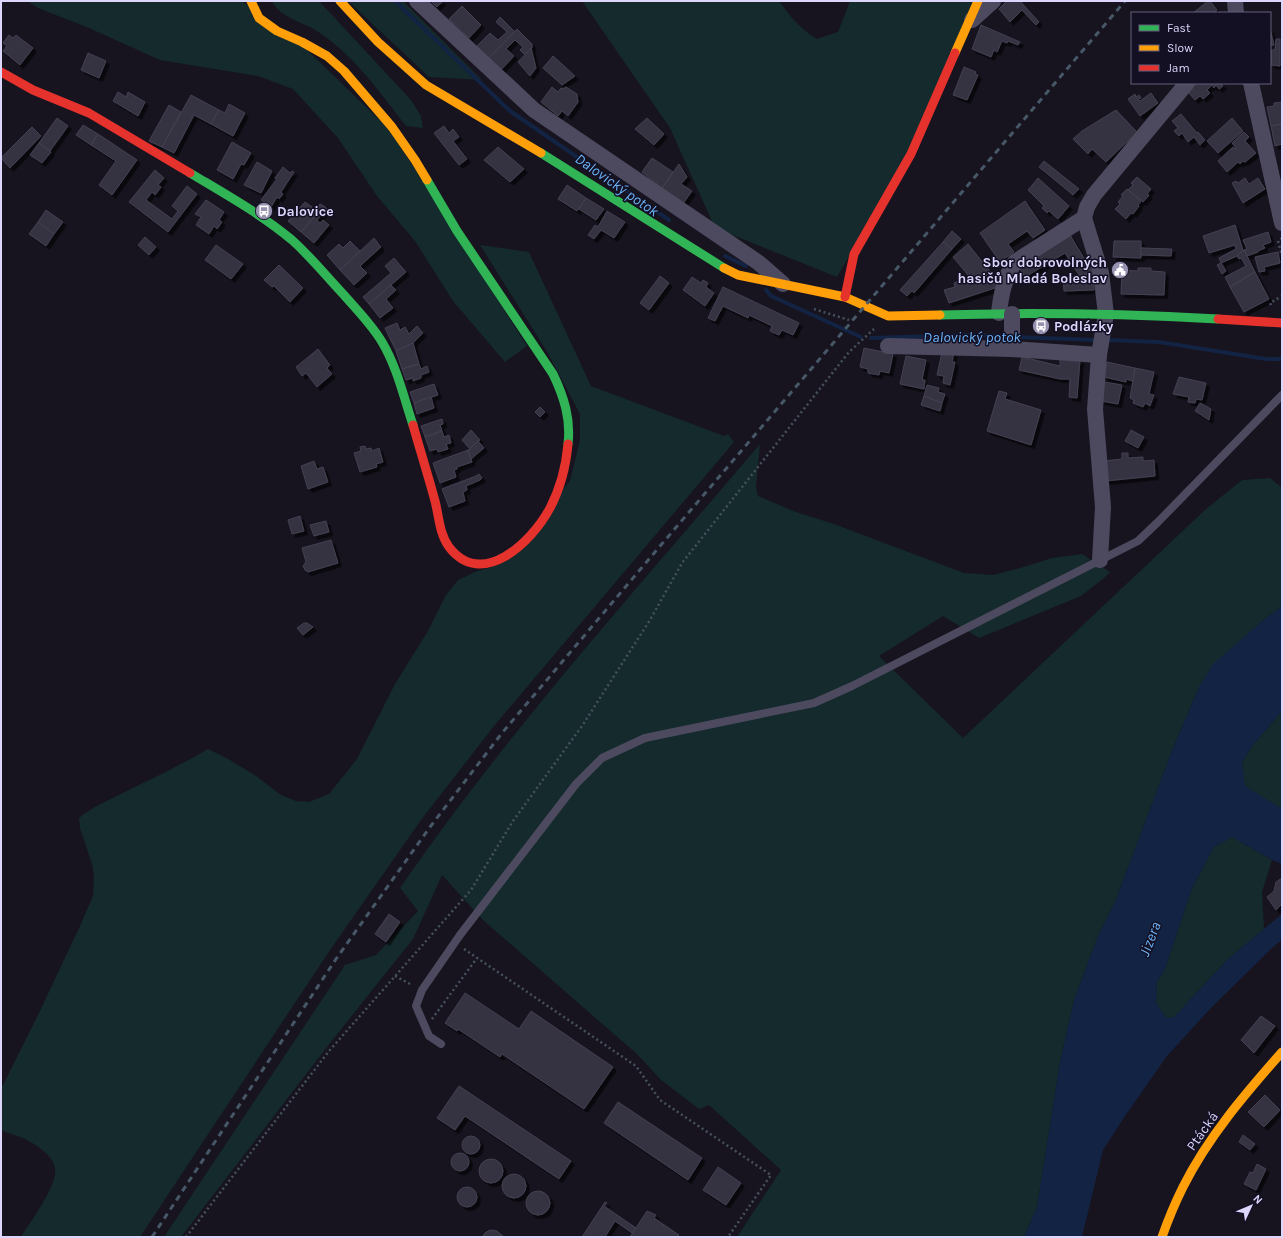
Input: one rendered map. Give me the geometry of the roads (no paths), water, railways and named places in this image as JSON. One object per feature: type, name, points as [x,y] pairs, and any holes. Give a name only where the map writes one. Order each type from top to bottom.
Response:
[{"type":"main road","points":[[1,72],[13,81],[90,113],[200,179],[254,212],[282,232],[312,260],[359,312],[379,337],[390,358],[415,433],[436,508],[439,526],[446,542],[464,561],[477,566],[490,564],[502,559],[521,544],[539,523],[550,508],[560,482],[567,456],[570,436],[568,408],[562,392],[553,374],[457,231],[415,160],[392,127],[344,71],[327,56],[302,42],[277,31],[259,18],[251,1]]},
{"type":"main road","points":[[340,1],[378,42],[426,85],[577,175],[727,270],[747,278],[845,297],[888,316],[1005,313],[1106,314],[1282,324]]},
{"type":"main road","points":[[845,297],[854,254],[911,154],[978,1]]},
{"type":"main road","name":"Ptácká","points":[[1162,1237],[1181,1189],[1214,1135],[1282,1052]]},
{"type":"street","points":[[417,1],[534,110],[759,263],[776,283]]},
{"type":"street","points":[[968,25],[993,1]]},
{"type":"street","points":[[1235,1],[1236,12]]},
{"type":"street","points":[[1100,560],[1103,507],[1094,409],[1099,354],[1106,314],[1101,273],[1084,218],[1087,207],[1094,195],[1186,84]]},
{"type":"street","points":[[1251,84],[1282,223]]},
{"type":"street","points":[[1012,349],[1002,288],[1010,270],[1015,262],[1084,218]]},
{"type":"street","points":[[888,346],[1012,349],[1099,354]]},
{"type":"lane","points":[[441,1044],[430,1036],[416,1006],[422,990],[455,942],[576,784],[602,758],[645,738],[814,703],[852,686],[1138,541],[1282,394]]},
{"type":"water","name":"Jizera","points":[[1282,606],[1282,711],[1253,745],[1242,762],[1245,786],[1282,809],[1282,864],[1272,860],[1232,837],[1214,847],[1192,888],[1165,969],[1157,982],[1156,1003],[1166,1018],[1174,1017],[1228,959],[1282,914],[1282,940],[1211,1008],[1167,1056],[1125,1116],[1103,1150],[1082,1237],[1024,1237],[1037,1207],[1060,1062],[1074,1000],[1098,936],[1115,902],[1173,748],[1199,687],[1213,664],[1261,622]]},
{"type":"waterway","name":"Dalovický potok","points":[[395,1],[510,111],[669,220]]},
{"type":"waterway","name":"Dalovický potok","points":[[725,256],[746,266]]},
{"type":"waterway","name":"Dalovický potok","points":[[766,290],[771,296],[861,337]]},
{"type":"waterway","name":"Dalovický potok","points":[[871,338],[967,335],[1008,336]]},
{"type":"waterway","name":"Dalovický potok","points":[[1015,337],[1096,340]]},
{"type":"waterway","name":"Dalovický potok","points":[[1107,340],[1159,342],[1266,359],[1282,359]]},
{"type":"railway","points":[[152,1237],[336,959],[430,827],[502,733],[1125,1]]},
{"type":"place","name":"Dalovice","points":[[264,211]]},
{"type":"place","name":"Sbor dobrovolných hasičů Mladá Boleslav","points":[[1120,270]]},
{"type":"place","name":"Podlázky","points":[[1041,326]]}]
